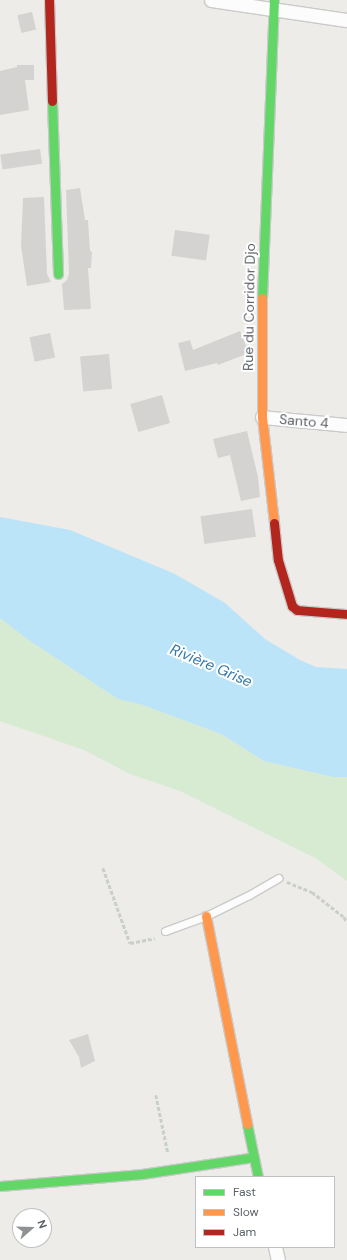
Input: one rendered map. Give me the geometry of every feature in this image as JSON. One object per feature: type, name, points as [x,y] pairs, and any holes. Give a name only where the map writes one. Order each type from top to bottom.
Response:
[{"type":"street","points":[[49,0],[58,274]]},
{"type":"street","points":[[211,0],[273,4],[347,20]]},
{"type":"street","name":"Rue du Corridor Djo","points":[[273,4],[262,274],[262,417],[278,560],[292,606],[297,610],[347,614]]},
{"type":"street","name":"Santo 4","points":[[262,417],[347,425]]},
{"type":"street","points":[[206,916],[258,1176]]},
{"type":"street","points":[[0,1186],[142,1174],[254,1157]]},
{"type":"street","points":[[275,1248],[278,1260]]},
{"type":"lane","points":[[165,931],[206,916],[249,895],[278,878]]},
{"type":"path","points":[[103,868],[130,943],[157,937],[165,931]]},
{"type":"path","points":[[278,878],[312,892],[344,917],[347,922]]},
{"type":"path","points":[[156,1095],[172,1170]]},
{"type":"green space","points":[[0,618],[27,639],[118,699],[143,705],[221,734],[264,761],[333,777],[347,777],[347,881],[317,859],[180,791],[130,774],[84,750],[0,721]]},
{"type":"water","name":"Rivière Grise","points":[[0,517],[70,530],[175,574],[225,603],[265,639],[300,660],[316,667],[347,669],[347,777],[333,777],[264,761],[221,734],[143,705],[118,699],[27,639],[0,618]]},
{"type":"building","points":[[32,12],[36,30],[21,33],[17,15]]},
{"type":"building","points":[[17,65],[34,65],[34,80],[25,80],[29,110],[0,115],[0,71],[17,67]]},
{"type":"building","points":[[40,149],[42,164],[2,169],[0,155]]},
{"type":"building","points":[[80,188],[85,220],[88,220],[90,251],[92,252],[91,268],[88,268],[91,309],[64,310],[62,284],[67,280],[69,274],[66,190]]},
{"type":"building","points":[[44,197],[47,274],[51,282],[27,286],[21,246],[23,198]]},
{"type":"building","points":[[175,230],[210,235],[206,261],[171,256]]},
{"type":"building","points":[[240,331],[249,353],[218,365],[217,363],[185,371],[178,343],[190,340],[193,350]]},
{"type":"building","points":[[50,333],[55,357],[35,362],[29,337]]},
{"type":"building","points":[[109,354],[112,389],[83,391],[80,357]]},
{"type":"building","points":[[162,395],[170,423],[138,432],[130,404]]},
{"type":"building","points":[[247,431],[258,477],[260,497],[241,501],[230,455],[218,458],[213,439]]},
{"type":"building","points":[[252,509],[256,537],[204,544],[201,516]]},
{"type":"building","points":[[88,1034],[95,1061],[81,1068],[79,1057],[69,1040]]},
{"type":"traffic: fast","points":[[262,298],[274,0]]},
{"type":"traffic: fast","points":[[52,101],[58,274]]},
{"type":"traffic: fast","points":[[247,1124],[258,1176]]},
{"type":"traffic: fast","points":[[0,1186],[142,1174],[254,1157]]},
{"type":"traffic: slow","points":[[262,298],[262,417],[274,523]]},
{"type":"traffic: slow","points":[[206,916],[247,1124]]},
{"type":"traffic: jam","points":[[49,0],[52,101]]},
{"type":"traffic: jam","points":[[274,523],[278,560],[292,606],[297,610],[347,614]]}]
